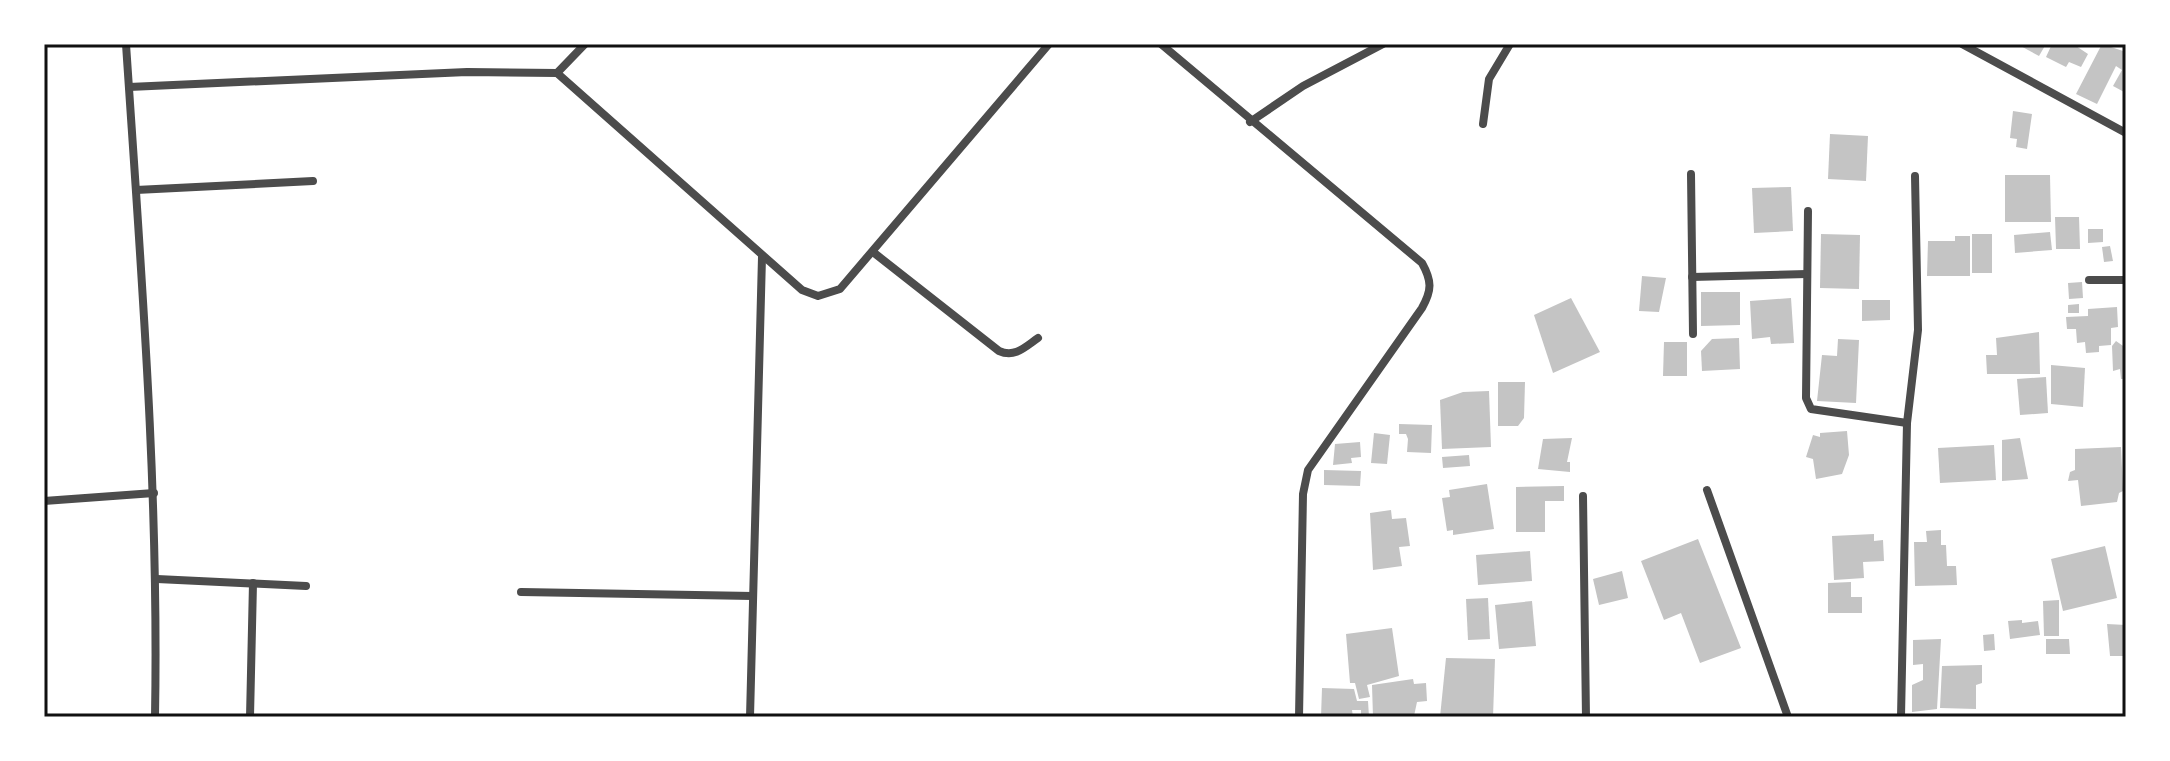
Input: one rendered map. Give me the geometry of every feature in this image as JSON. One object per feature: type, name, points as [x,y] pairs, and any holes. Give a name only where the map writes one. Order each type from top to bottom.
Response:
[{"type":"street","points":[[126,44],[154,493],[157,579],[155,717]]},
{"type":"street","points":[[557,73],[585,44]]},
{"type":"street","points":[[129,87],[467,72],[557,73],[762,257],[802,290],[818,296],[840,289],[1049,44]]},
{"type":"street","points":[[1161,44],[1250,122],[1422,263],[1430,277],[1430,293],[1422,308],[1308,470],[1303,494],[1299,717]]},
{"type":"street","points":[[1250,122],[1303,86],[1383,44]]},
{"type":"street","points":[[1483,124],[1489,79],[1510,44]]},
{"type":"street","points":[[1962,44],[2126,133]]},
{"type":"street","points":[[1691,174],[1693,334]]},
{"type":"street","points":[[1901,717],[1907,423],[1918,330],[1915,176]]},
{"type":"street","points":[[136,190],[313,181]]},
{"type":"street","points":[[1808,211],[1806,398],[1811,409],[1907,423]]},
{"type":"street","points":[[873,252],[999,351],[1008,355],[1016,353],[1038,338]]},
{"type":"street","points":[[750,717],[762,257]]},
{"type":"street","points":[[1692,277],[1807,274]]},
{"type":"street","points":[[2089,280],[2126,280]]},
{"type":"street","points":[[1707,490],[1788,717]]},
{"type":"street","points":[[44,501],[154,493]]},
{"type":"street","points":[[1583,496],[1586,717]]},
{"type":"street","points":[[157,579],[306,586]]},
{"type":"street","points":[[250,717],[253,583]]},
{"type":"street","points":[[521,592],[753,596]]},
{"type":"building","points":[[2017,44],[2046,44],[2039,56]]},
{"type":"building","points":[[2052,44],[2073,44],[2088,54],[2081,67],[2069,62],[2066,67],[2046,57]]},
{"type":"building","points":[[2102,44],[2126,52],[2126,93],[2113,86],[2122,70],[2116,66],[2097,104],[2076,94]]},
{"type":"building","points":[[2013,111],[2032,114],[2027,149],[2016,147],[2017,139],[2010,138]]},
{"type":"building","points":[[1830,134],[1868,136],[1866,181],[1828,179]]},
{"type":"building","points":[[2005,175],[2050,175],[2051,222],[2005,222]]},
{"type":"building","points":[[1791,187],[1793,231],[1754,233],[1752,188]]},
{"type":"building","points":[[2055,217],[2079,217],[2080,249],[2056,249]]},
{"type":"building","points":[[2088,229],[2103,229],[2103,242],[2088,243]]},
{"type":"building","points":[[2050,232],[2052,250],[2015,253],[2014,235]]},
{"type":"building","points":[[1821,234],[1860,235],[1859,289],[1820,288]]},
{"type":"building","points":[[1972,234],[1992,234],[1992,273],[1972,273]]},
{"type":"building","points":[[1955,236],[1970,236],[1970,276],[1927,276],[1928,241],[1955,241]]},
{"type":"building","points":[[2110,246],[2113,261],[2104,262],[2102,247]]},
{"type":"building","points":[[1642,276],[1666,278],[1659,312],[1639,311]]},
{"type":"building","points":[[2082,282],[2083,298],[2069,299],[2068,283]]},
{"type":"building","points":[[1701,292],[1740,292],[1740,325],[1701,326]]},
{"type":"building","points":[[1571,298],[1600,352],[1553,373],[1534,315]]},
{"type":"building","points":[[1791,298],[1794,343],[1771,344],[1770,337],[1752,339],[1750,301]]},
{"type":"building","points":[[1862,300],[1890,300],[1890,320],[1862,321]]},
{"type":"building","points":[[2079,304],[2079,313],[2068,313],[2068,305]]},
{"type":"building","points":[[2117,307],[2118,327],[2111,328],[2111,345],[2099,346],[2099,352],[2086,353],[2085,342],[2077,343],[2076,329],[2067,329],[2066,317],[2088,316],[2088,309]]},
{"type":"building","points":[[2039,332],[2040,374],[1987,374],[1986,355],[1997,355],[1996,338]]},
{"type":"building","points":[[1739,338],[1740,369],[1702,371],[1701,351],[1712,339]]},
{"type":"building","points":[[1838,339],[1859,340],[1856,403],[1817,401],[1822,355],[1837,356]]},
{"type":"building","points":[[2116,341],[2126,348],[2126,379],[2121,379],[2120,369],[2113,371],[2112,346]]},
{"type":"building","points":[[1664,342],[1687,342],[1687,376],[1663,376]]},
{"type":"building","points":[[2051,365],[2085,368],[2083,407],[2051,404]]},
{"type":"building","points":[[2046,377],[2048,413],[2020,415],[2017,379]]},
{"type":"building","points":[[1498,382],[1525,382],[1524,418],[1518,426],[1498,426]]},
{"type":"building","points":[[1489,391],[1491,447],[1442,449],[1440,400],[1463,392]]},
{"type":"building","points":[[1399,424],[1432,425],[1431,453],[1407,452],[1408,439],[1406,434],[1399,434]]},
{"type":"building","points":[[1847,431],[1849,455],[1842,474],[1816,479],[1813,459],[1806,457],[1813,435],[1820,437],[1820,433]]},
{"type":"building","points":[[1374,433],[1390,435],[1387,464],[1371,463]]},
{"type":"building","points":[[1572,438],[1567,462],[1570,462],[1570,472],[1538,469],[1543,439]]},
{"type":"building","points":[[2020,438],[2028,479],[2002,481],[2002,440]]},
{"type":"building","points":[[1360,442],[1361,457],[1351,458],[1352,463],[1333,465],[1335,444]]},
{"type":"building","points":[[1994,445],[1996,480],[1940,483],[1938,448]]},
{"type":"building","points":[[2121,447],[2123,491],[2119,493],[2117,502],[2081,506],[2078,480],[2068,481],[2070,472],[2075,470],[2075,449]]},
{"type":"building","points":[[1469,455],[1470,466],[1443,468],[1442,457]]},
{"type":"building","points":[[1324,470],[1361,471],[1360,486],[1324,485]]},
{"type":"building","points":[[1487,484],[1494,529],[1453,535],[1453,530],[1447,531],[1442,498],[1450,497],[1449,490]]},
{"type":"building","points":[[1564,486],[1564,501],[1545,501],[1545,532],[1516,532],[1516,487]]},
{"type":"building","points":[[1391,510],[1392,519],[1406,518],[1410,546],[1399,547],[1402,566],[1373,570],[1370,513]]},
{"type":"building","points":[[1941,530],[1941,545],[1946,545],[1947,566],[1956,566],[1957,585],[1915,586],[1914,542],[1927,542],[1926,531]]},
{"type":"building","points":[[1874,534],[1874,541],[1883,540],[1884,561],[1863,562],[1864,578],[1834,580],[1832,536]]},
{"type":"building","points":[[1698,539],[1741,648],[1700,663],[1681,613],[1664,620],[1641,561]]},
{"type":"building","points":[[2105,546],[2117,598],[2063,611],[2051,559]]},
{"type":"building","points":[[1530,551],[1532,581],[1478,585],[1476,555]]},
{"type":"building","points":[[1622,571],[1628,598],[1599,605],[1593,579]]},
{"type":"building","points":[[1851,582],[1851,597],[1862,597],[1862,613],[1828,613],[1828,583]]},
{"type":"building","points":[[1488,598],[1490,639],[1468,640],[1466,599]]},
{"type":"building","points":[[2059,600],[2059,636],[2044,636],[2043,601]]},
{"type":"building","points":[[1532,601],[1536,646],[1499,649],[1495,605]]},
{"type":"building","points":[[2022,620],[2022,623],[2038,621],[2040,635],[2010,639],[2008,621]]},
{"type":"building","points":[[2107,624],[2126,625],[2126,656],[2110,656]]},
{"type":"building","points":[[1392,628],[1399,676],[1367,685],[1370,697],[1359,699],[1355,683],[1350,683],[1346,634]]},
{"type":"building","points":[[1994,634],[1995,650],[1984,651],[1983,635]]},
{"type":"building","points":[[1941,639],[1937,709],[1912,712],[1912,685],[1923,680],[1923,664],[1913,665],[1913,640]]},
{"type":"building","points":[[2046,639],[2069,639],[2070,654],[2046,654]]},
{"type":"building","points":[[1446,658],[1495,659],[1493,717],[1440,717]]},
{"type":"building","points":[[1982,665],[1982,683],[1976,685],[1976,709],[1940,708],[1942,666]]},
{"type":"building","points":[[1413,679],[1414,684],[1426,683],[1427,701],[1417,702],[1414,716],[1373,717],[1372,685]]},
{"type":"building","points":[[1322,688],[1354,689],[1357,701],[1368,701],[1369,717],[1361,717],[1361,710],[1352,710],[1353,717],[1321,717]]}]
